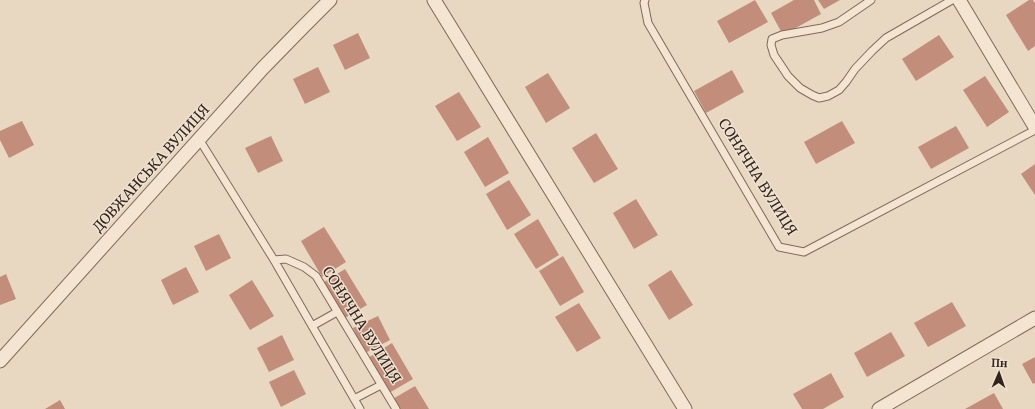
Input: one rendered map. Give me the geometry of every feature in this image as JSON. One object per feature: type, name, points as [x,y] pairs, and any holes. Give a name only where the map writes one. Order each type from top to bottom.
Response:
[{"type":"street","name":"ДОВЖАНСЬКА ВУЛИЦЯ","points":[[0,361],[267,64],[330,0]]},
{"type":"street","points":[[434,0],[685,409]]},
{"type":"street","name":"СОНЯЧНА ВУЛИЦЯ","points":[[959,0],[1035,128]]},
{"type":"street","points":[[879,409],[1035,318]]},
{"type":"lane","name":"СОНЯЧНА ВУЛИЦЯ","points":[[645,0],[644,3],[648,23],[779,247],[804,252],[1035,128]]},
{"type":"lane","points":[[871,0],[839,22],[822,28],[782,35],[772,39],[771,45],[774,55],[788,76],[800,88],[820,98],[828,96],[839,90],[859,65],[886,38],[952,0]]},
{"type":"lane","points":[[199,139],[274,260],[360,409]]},
{"type":"lane","name":"СОНЯЧНА ВУЛИЦЯ","points":[[274,260],[286,259],[304,267],[316,276],[396,409]]},
{"type":"lane","points":[[312,326],[337,312]]},
{"type":"lane","points":[[354,400],[381,385]]},
{"type":"building","points":[[755,0],[768,22],[729,43],[717,21]]},
{"type":"building","points":[[794,0],[814,0],[821,14],[783,35],[771,13]]},
{"type":"building","points":[[818,0],[840,0],[824,9]]},
{"type":"building","points":[[1029,0],[1033,0],[1035,3],[1035,46],[1028,51],[1006,15]]},
{"type":"building","points":[[358,33],[370,58],[345,70],[333,45]]},
{"type":"building","points":[[939,35],[954,57],[916,81],[902,59]]},
{"type":"building","points":[[318,67],[330,92],[305,104],[293,79]]},
{"type":"building","points":[[732,70],[744,92],[706,113],[694,91]]},
{"type":"building","points":[[548,73],[570,108],[546,123],[525,87]]},
{"type":"building","points":[[985,76],[1009,112],[987,127],[963,90]]},
{"type":"building","points":[[459,92],[481,127],[457,141],[435,106]]},
{"type":"building","points":[[22,121],[34,145],[9,158],[0,140],[0,131]]},
{"type":"building","points":[[842,121],[855,143],[816,164],[804,142]]},
{"type":"building","points":[[956,126],[969,148],[931,169],[918,147]]},
{"type":"building","points":[[596,133],[618,169],[594,183],[572,148]]},
{"type":"building","points":[[271,136],[283,161],[258,173],[245,148]]},
{"type":"building","points":[[488,137],[509,173],[485,187],[464,152]]},
{"type":"building","points":[[1035,164],[1035,195],[1021,174]]},
{"type":"building","points":[[509,180],[531,215],[507,230],[486,194]]},
{"type":"building","points":[[636,199],[658,235],[634,249],[613,213]]},
{"type":"building","points":[[538,219],[559,255],[536,269],[514,234]]},
{"type":"building","points":[[324,227],[346,262],[322,277],[301,241]]},
{"type":"building","points":[[219,234],[231,258],[206,271],[194,246]]},
{"type":"building","points":[[563,256],[584,292],[560,306],[539,271]]},
{"type":"building","points":[[186,267],[199,292],[173,305],[161,280]]},
{"type":"building","points":[[345,269],[367,305],[343,319],[321,284]]},
{"type":"building","points":[[671,270],[693,305],[669,320],[648,285]]},
{"type":"building","points":[[6,274],[16,299],[0,305],[0,277]]},
{"type":"building","points":[[252,280],[274,316],[250,330],[229,295]]},
{"type":"building","points":[[952,302],[966,326],[928,347],[914,323]]},
{"type":"building","points":[[579,303],[601,338],[577,352],[555,317]]},
{"type":"building","points":[[378,316],[390,340],[365,353],[353,328]]},
{"type":"building","points":[[891,332],[905,356],[867,377],[854,353]]},
{"type":"building","points":[[282,335],[294,360],[269,372],[257,348]]},
{"type":"building","points":[[392,343],[413,379],[389,393],[368,358]]},
{"type":"building","points":[[1035,357],[1035,383],[1033,384],[1022,364]]},
{"type":"building","points":[[294,370],[306,394],[281,407],[269,382]]},
{"type":"building","points":[[831,373],[844,397],[823,409],[802,409],[793,394]]},
{"type":"building","points":[[415,386],[429,409],[397,409],[391,400]]},
{"type":"building","points":[[994,393],[1003,409],[965,409]]},
{"type":"building","points":[[60,400],[65,409],[45,409]]}]
